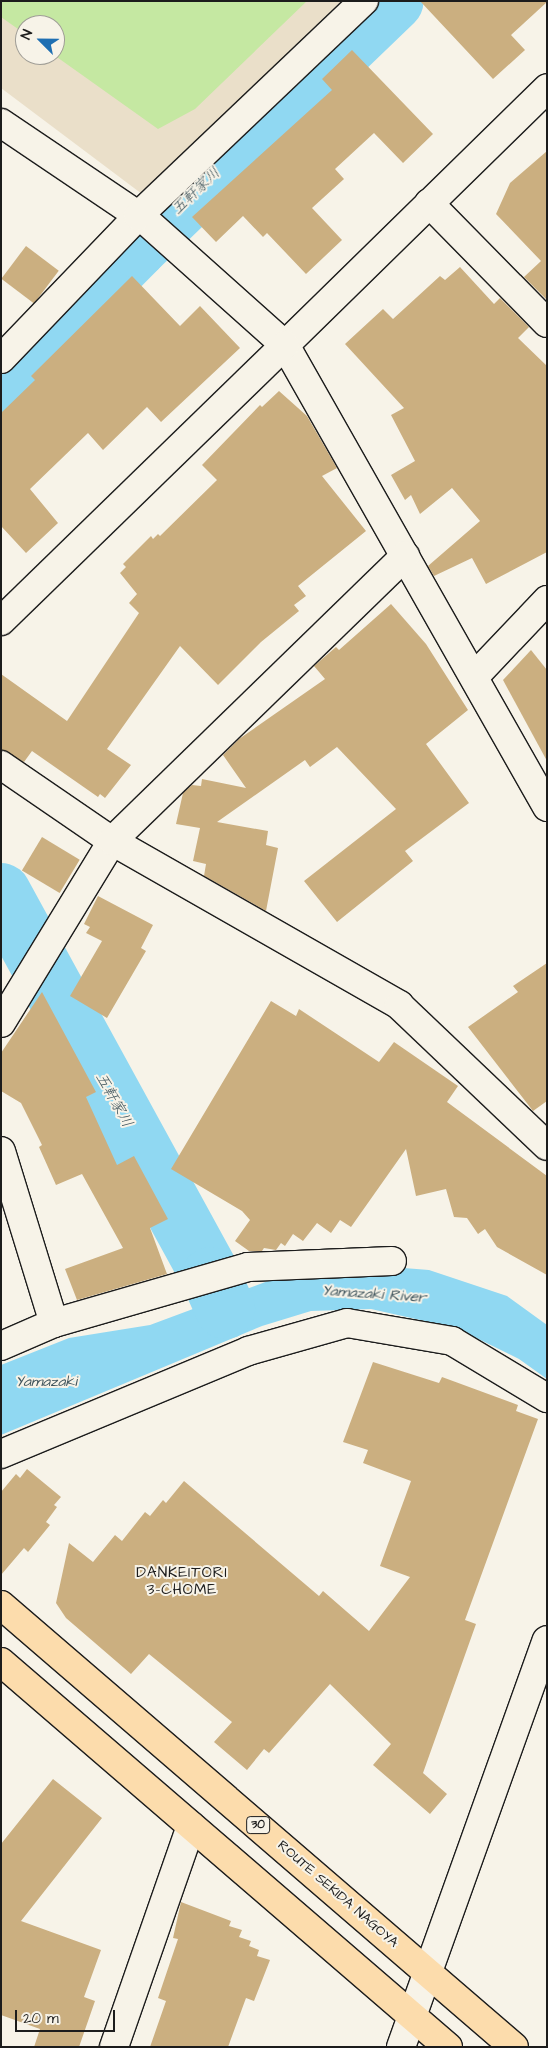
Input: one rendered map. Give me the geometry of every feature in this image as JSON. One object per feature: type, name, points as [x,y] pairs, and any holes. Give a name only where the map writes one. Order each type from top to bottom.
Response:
[{"type":"main road","name":"ROUTE SEKIDA NAGOYA","points":[[1,1605],[514,2047]]},
{"type":"main road","points":[[1,1662],[448,2047]]},
{"type":"street","points":[[1,360],[150,225],[364,1]]},
{"type":"street","points":[[1,621],[547,88]]},
{"type":"street","points":[[1,123],[150,225],[285,345],[547,807]]},
{"type":"street","points":[[429,204],[547,322]]},
{"type":"street","points":[[1,1023],[112,841],[405,556]]},
{"type":"street","points":[[474,677],[547,600]]},
{"type":"street","points":[[1,765],[112,841],[399,1005],[547,1146]]},
{"type":"street","points":[[1,1151],[54,1323]]},
{"type":"street","points":[[1,1346],[54,1323],[248,1267],[392,1261]]},
{"type":"street","points":[[1,1454],[248,1351],[347,1324],[452,1341],[547,1398]]},
{"type":"street","points":[[401,2047],[547,1640]]},
{"type":"street","points":[[114,2047],[192,1826]]},
{"type":"shaded area","points":[[1,1],[352,1],[146,197],[1,88]]},
{"type":"green space","points":[[1,1],[307,1],[195,109],[158,129],[65,63],[65,15],[15,15],[15,27],[1,17]]},
{"type":"water","name":"Yamazaki","points":[[366,1265],[429,1270],[507,1296],[547,1325],[547,1379],[519,1359],[456,1328],[371,1309],[311,1311],[262,1326],[1,1435],[1,1365],[69,1338],[150,1325],[300,1269]]},
{"type":"building","points":[[420,1],[547,2],[511,35],[525,50],[493,79]]},
{"type":"building","points":[[352,50],[433,134],[403,163],[374,133],[335,169],[344,179],[312,208],[342,240],[306,274],[267,233],[263,237],[243,216],[216,242],[192,217],[332,90],[322,79]]},
{"type":"building","points":[[547,151],[547,300],[524,277],[541,261],[496,214],[510,183]]},
{"type":"building","points":[[26,246],[59,271],[34,303],[1,279]]},
{"type":"building","points":[[460,267],[494,304],[500,298],[529,327],[518,338],[547,366],[547,552],[486,584],[472,558],[434,576],[428,566],[480,521],[452,488],[420,514],[411,495],[405,500],[391,475],[415,461],[391,415],[404,408],[345,344],[383,309],[393,319],[440,276],[445,280]]},
{"type":"building","points":[[132,276],[180,326],[200,306],[240,348],[161,422],[147,407],[103,450],[88,433],[30,489],[58,523],[26,553],[1,526],[1,413],[35,380],[31,376]]},
{"type":"building","points":[[279,391],[307,416],[337,468],[322,476],[366,531],[298,586],[306,596],[294,605],[299,611],[261,642],[218,685],[180,646],[107,749],[131,765],[105,798],[100,794],[98,797],[32,751],[24,762],[1,750],[1,674],[67,721],[139,613],[129,603],[137,594],[120,573],[126,567],[123,564],[151,536],[153,539],[158,534],[160,536],[217,480],[202,465],[260,405],[262,407]]},
{"type":"building","points":[[391,604],[426,644],[468,710],[426,744],[469,803],[405,851],[413,861],[337,922],[304,881],[396,809],[337,747],[310,767],[305,760],[217,822],[268,831],[266,845],[278,848],[266,911],[204,876],[206,864],[193,861],[200,828],[176,824],[183,793],[192,785],[201,786],[202,779],[246,788],[223,755],[239,739],[325,679],[314,666],[336,647],[339,650]]},
{"type":"building","points":[[531,650],[547,670],[547,761],[503,680]]},
{"type":"building","points":[[42,837],[80,860],[60,893],[22,870]]},
{"type":"building","points":[[98,896],[153,925],[141,948],[146,951],[107,1018],[70,996],[102,941],[86,933],[90,927],[84,924]]},
{"type":"building","points":[[547,963],[547,1101],[533,1111],[468,1027],[518,992],[513,986]]},
{"type":"building","points":[[42,992],[96,1092],[86,1097],[117,1165],[134,1156],[168,1219],[150,1228],[167,1274],[77,1300],[65,1269],[123,1248],[82,1174],[56,1185],[39,1147],[42,1145],[21,1103],[1,1091],[1,1053]]},
{"type":"building","points":[[271,1001],[296,1016],[299,1009],[379,1062],[394,1042],[458,1086],[447,1102],[547,1176],[547,1275],[497,1247],[485,1229],[478,1234],[467,1218],[454,1217],[446,1189],[416,1196],[406,1149],[351,1227],[340,1220],[331,1233],[317,1223],[303,1241],[293,1234],[285,1246],[281,1243],[276,1250],[264,1248],[262,1251],[249,1251],[235,1241],[250,1220],[242,1211],[171,1169]]},
{"type":"building","points":[[373,1362],[439,1383],[442,1377],[518,1405],[516,1411],[538,1419],[465,1620],[476,1624],[423,1773],[447,1794],[430,1814],[373,1765],[391,1744],[330,1684],[269,1753],[264,1749],[247,1770],[214,1742],[232,1722],[149,1654],[131,1674],[66,1618],[56,1603],[69,1543],[93,1562],[115,1535],[122,1541],[145,1512],[150,1516],[163,1500],[166,1503],[184,1481],[319,1596],[323,1591],[369,1631],[410,1577],[380,1566],[411,1481],[363,1463],[368,1450],[343,1442]]},
{"type":"building","points":[[27,1469],[61,1497],[54,1505],[57,1507],[46,1522],[50,1525],[28,1552],[24,1548],[1,1575],[1,1492],[16,1474],[20,1478]]},
{"type":"building","points":[[53,1779],[102,1818],[21,1921],[101,1950],[84,1997],[95,2001],[79,2047],[34,2047],[40,2029],[1,2015],[1,1844]]},
{"type":"building","points":[[181,1902],[231,1921],[229,1926],[242,1930],[239,1937],[251,1941],[249,1946],[259,1950],[257,1956],[270,1960],[254,2001],[246,1998],[228,2047],[150,2047],[166,2001],[158,1998],[178,1939],[173,1938]]},
{"type":"waterway","name":"五軒家川","points":[[1,385],[137,248],[394,1]]},
{"type":"waterway","name":"五軒家川","points":[[1,893],[211,1277],[225,1309]]},
{"type":"district","name":"DANKEITORI 3-CHOME","points":[[182,1580]]},
{"type":"water label","name":"Yamazaki River","points":[[374,1294]]}]
